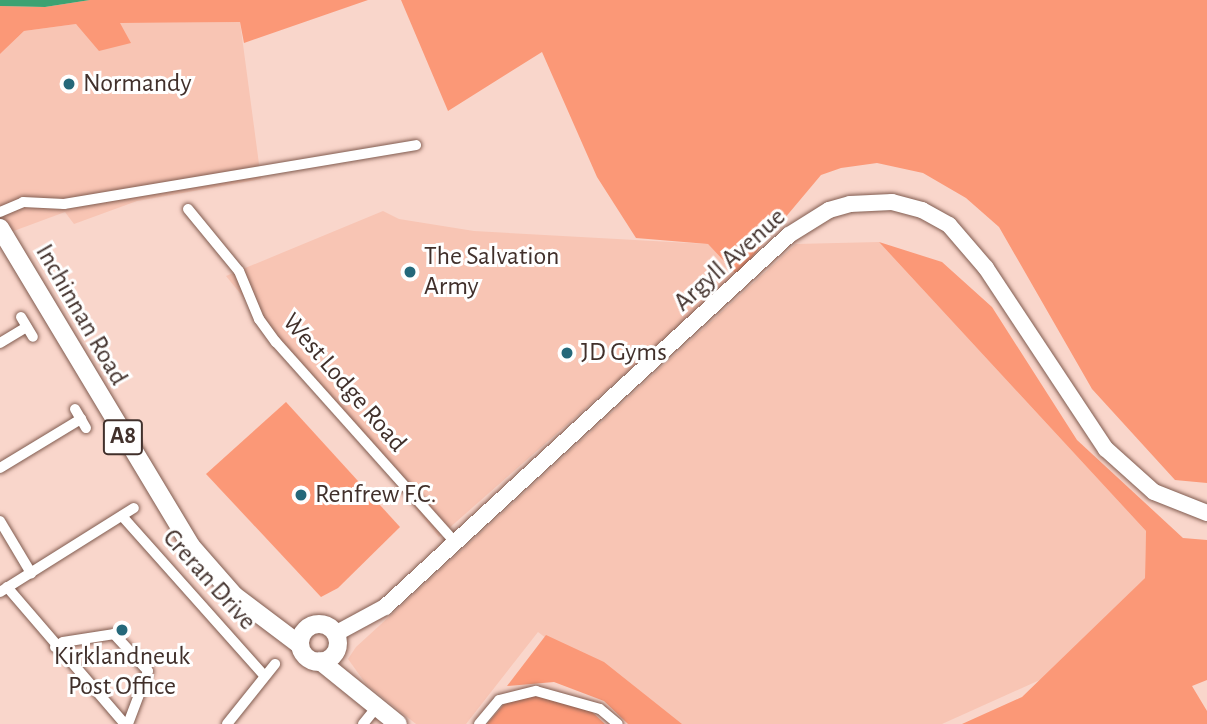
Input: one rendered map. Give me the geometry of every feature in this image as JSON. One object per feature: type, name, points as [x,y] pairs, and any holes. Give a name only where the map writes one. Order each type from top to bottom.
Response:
[{"type":"main road","name":"Inchinnan Road","points":[[0,228],[191,546],[230,592],[272,624],[303,637],[321,624],[335,634]]},
{"type":"main road","points":[[326,658],[335,634]]},
{"type":"main road","points":[[303,637],[309,659],[326,658]]},
{"type":"main road","points":[[326,658],[337,674],[398,724]]},
{"type":"street","points":[[0,212],[23,202],[64,204],[416,145]]},
{"type":"street","name":"Argyll Avenue","points":[[335,634],[385,607],[789,235],[829,210],[873,202],[922,210],[949,225],[986,268],[1106,449],[1154,492],[1207,513]]},
{"type":"street","name":"West Lodge Road","points":[[188,209],[239,271],[259,319],[276,342],[456,543]]},
{"type":"street","points":[[0,343],[27,327]]},
{"type":"street","points":[[0,468],[81,419]]},
{"type":"street","points":[[55,647],[63,642],[114,634],[148,671],[127,724],[55,647],[3,589],[134,508]]},
{"type":"street","name":"Creran Drive","points":[[121,516],[263,674]]},
{"type":"street","points":[[0,521],[31,573]]},
{"type":"street","points":[[227,724],[263,674],[275,664]]},
{"type":"street","points":[[479,724],[499,700],[536,691],[600,709],[618,724]]},
{"type":"street","points":[[363,724],[376,708]]},
{"type":"shaded area","points":[[0,0],[90,0],[45,7],[0,6]]},
{"type":"shaded area","points":[[90,0],[368,0],[244,43],[240,22],[120,23],[131,43],[99,51],[76,24],[24,31],[0,54],[0,6],[45,7]]},
{"type":"shaded area","points":[[401,0],[1207,0],[1207,483],[1175,480],[1092,389],[999,227],[966,198],[923,173],[877,163],[841,168],[821,175],[737,275],[708,244],[636,238],[597,177],[542,52],[448,111]]},
{"type":"shaded area","points":[[240,22],[261,179],[137,201],[74,224],[65,212],[11,232],[0,211],[0,54],[24,31],[76,24],[87,32],[119,23]]},
{"type":"shaded area","points":[[383,211],[399,219],[474,231],[708,244],[737,275],[439,537],[226,276]]},
{"type":"shaded area","points":[[879,242],[1146,531],[1145,578],[1042,679],[942,724],[659,724],[538,632],[466,724],[416,724],[366,684],[348,659],[356,647],[796,244]]},
{"type":"shaded area","points":[[879,242],[942,262],[992,307],[1077,440],[1183,538],[1207,540],[1207,680],[1192,686],[1207,711],[1207,724],[962,724],[1022,697],[1145,578],[1146,531]]},
{"type":"shaded area","name":"Renfrew F.C.","points":[[286,402],[400,527],[338,588],[321,597],[206,474]]},
{"type":"shaded area","points":[[546,635],[604,662],[682,724],[628,724],[604,701],[554,682],[507,686]]},
{"type":"shaded area","points":[[532,696],[556,698],[590,710],[605,724],[487,724],[506,702]]},
{"type":"place","name":"Normandy","points":[[69,84]]},
{"type":"place","name":"The Salvation Army","points":[[410,272]]},
{"type":"place","name":"JD Gyms","points":[[567,353]]},
{"type":"place","name":"Renfrew F.C.","points":[[301,495]]},
{"type":"place","name":"Kirklandneuk Post Office","points":[[122,630]]}]
